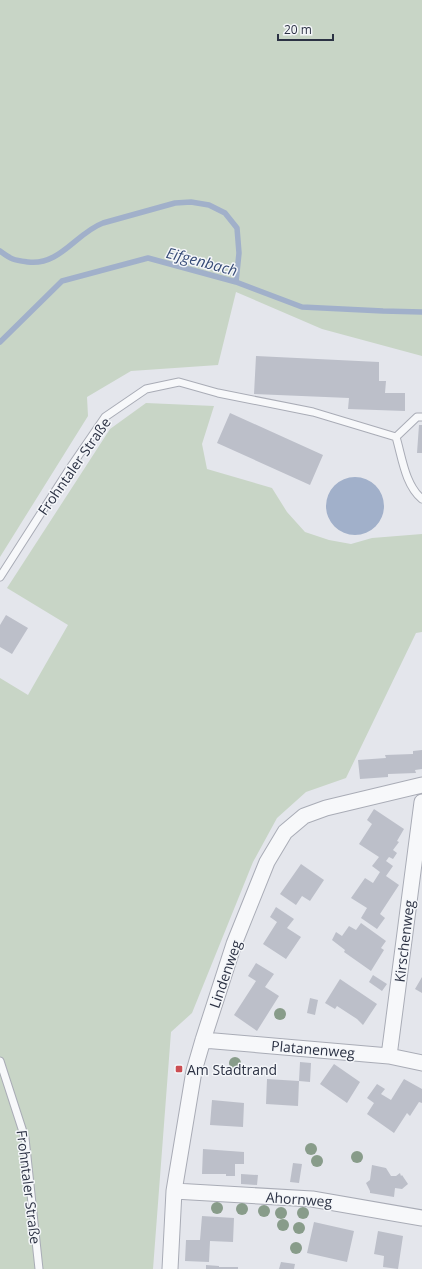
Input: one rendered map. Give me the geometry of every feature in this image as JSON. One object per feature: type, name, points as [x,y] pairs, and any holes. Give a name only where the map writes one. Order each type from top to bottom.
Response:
[{"type":"street","name":"Lindenweg","points":[[170,1269],[174,1191],[194,1071],[234,944],[267,862],[285,832],[304,816],[326,808],[422,785]]},
{"type":"street","name":"Kirschenweg","points":[[389,1056],[422,802]]},
{"type":"street","name":"Platanenweg","points":[[203,1040],[389,1056],[422,1063]]},
{"type":"street","name":"Ahornweg","points":[[174,1191],[312,1199],[422,1218]]},
{"type":"lane","name":"Frohntaler Straße","points":[[0,577],[66,474],[105,417],[146,389],[179,382],[218,393],[313,412],[396,437]]},
{"type":"lane","points":[[422,417],[418,417],[396,437],[408,479],[422,499]]},
{"type":"lane","name":"Frohntaler Straße","points":[[0,1061],[25,1138],[38,1269]]},
{"type":"green space","points":[[0,0],[422,0],[422,356],[322,329],[236,292],[218,365],[131,371],[87,397],[88,416],[0,557]]},
{"type":"green space","points":[[146,403],[214,406],[202,444],[207,469],[272,488],[287,512],[305,532],[329,540],[351,544],[372,538],[422,534],[422,632],[416,633],[346,778],[306,792],[277,818],[253,862],[192,1013],[171,1032],[153,1269],[0,1269],[0,678],[28,695],[68,625],[7,588],[110,429]]},
{"type":"water","points":[[349,477],[361,477],[371,481],[380,490],[384,500],[384,512],[376,527],[361,535],[349,535],[339,531],[330,522],[326,512],[326,500],[330,490],[339,481]]},
{"type":"building","points":[[256,356],[379,362],[379,381],[386,381],[385,393],[405,393],[405,411],[348,409],[349,398],[254,394]]},
{"type":"building","points":[[230,413],[323,455],[310,485],[217,443]]},
{"type":"building","points":[[419,425],[422,425],[422,453],[417,453]]},
{"type":"building","points":[[6,615],[28,628],[12,654],[0,647],[0,625]]},
{"type":"building","points":[[422,750],[422,769],[415,770],[416,773],[388,774],[388,777],[360,779],[358,760],[386,758],[385,755],[413,754],[413,751]]},
{"type":"building","points":[[374,809],[404,829],[397,841],[399,842],[393,850],[397,853],[393,859],[389,857],[386,861],[393,866],[386,876],[399,885],[380,914],[385,918],[377,929],[361,918],[367,908],[351,898],[365,878],[373,883],[380,872],[372,866],[379,857],[359,844],[372,824],[367,820]]},
{"type":"building","points":[[301,864],[324,880],[310,901],[302,896],[296,905],[280,894]]},
{"type":"building","points":[[276,907],[294,919],[287,928],[301,937],[286,959],[263,944],[277,922],[270,917]]},
{"type":"building","points":[[361,923],[386,941],[381,948],[384,950],[371,971],[344,952],[345,950],[332,940],[336,932],[342,936],[349,926],[356,930]]},
{"type":"building","points":[[256,963],[274,974],[265,987],[279,996],[257,1031],[234,1015],[256,981],[248,976]]},
{"type":"building","points":[[373,975],[387,984],[382,991],[369,982]]},
{"type":"building","points":[[422,977],[422,993],[415,989]]},
{"type":"building","points":[[340,979],[377,1004],[363,1025],[357,1019],[337,1006],[335,1009],[325,1003]]},
{"type":"building","points":[[310,998],[318,1000],[315,1015],[307,1013]]},
{"type":"building","points":[[300,1062],[311,1063],[310,1082],[299,1081]]},
{"type":"building","points":[[334,1064],[360,1082],[347,1103],[320,1084]]},
{"type":"building","points":[[267,1079],[299,1081],[298,1106],[266,1104]]},
{"type":"building","points":[[404,1079],[422,1089],[422,1103],[419,1102],[410,1116],[407,1113],[394,1133],[367,1114],[374,1103],[367,1098],[377,1084],[385,1089],[381,1094],[391,1100]]},
{"type":"building","points":[[212,1100],[244,1103],[243,1127],[210,1125]]},
{"type":"building","points":[[203,1149],[244,1152],[244,1164],[235,1164],[235,1176],[226,1176],[226,1174],[202,1174]]},
{"type":"building","points":[[293,1163],[302,1164],[299,1183],[290,1182]]},
{"type":"building","points":[[372,1165],[386,1168],[391,1176],[396,1176],[400,1173],[408,1184],[402,1189],[395,1188],[394,1197],[370,1193],[366,1183],[370,1180]]},
{"type":"building","points":[[241,1174],[258,1175],[257,1185],[241,1184]]},
{"type":"building","points":[[202,1216],[234,1218],[233,1242],[210,1241],[209,1262],[185,1261],[186,1240],[200,1240]]},
{"type":"building","points":[[314,1222],[354,1231],[347,1262],[307,1253]]},
{"type":"building","points":[[378,1231],[403,1236],[398,1269],[383,1267],[384,1256],[374,1254]]},
{"type":"building","points":[[281,1262],[295,1264],[294,1269],[279,1269]]},
{"type":"building","points":[[206,1265],[238,1267],[238,1269],[206,1269]]},
{"type":"waterway","points":[[0,251],[16,260],[39,262],[59,254],[84,234],[103,223],[175,203],[191,202],[209,205],[225,213],[237,228],[239,253],[236,282]]},
{"type":"waterway","name":"Eifgenbach","points":[[0,342],[62,281],[148,258],[236,282],[302,307],[422,312]]},
{"type":"place","name":"Am Stadtrand","points":[[179,1069]]}]
